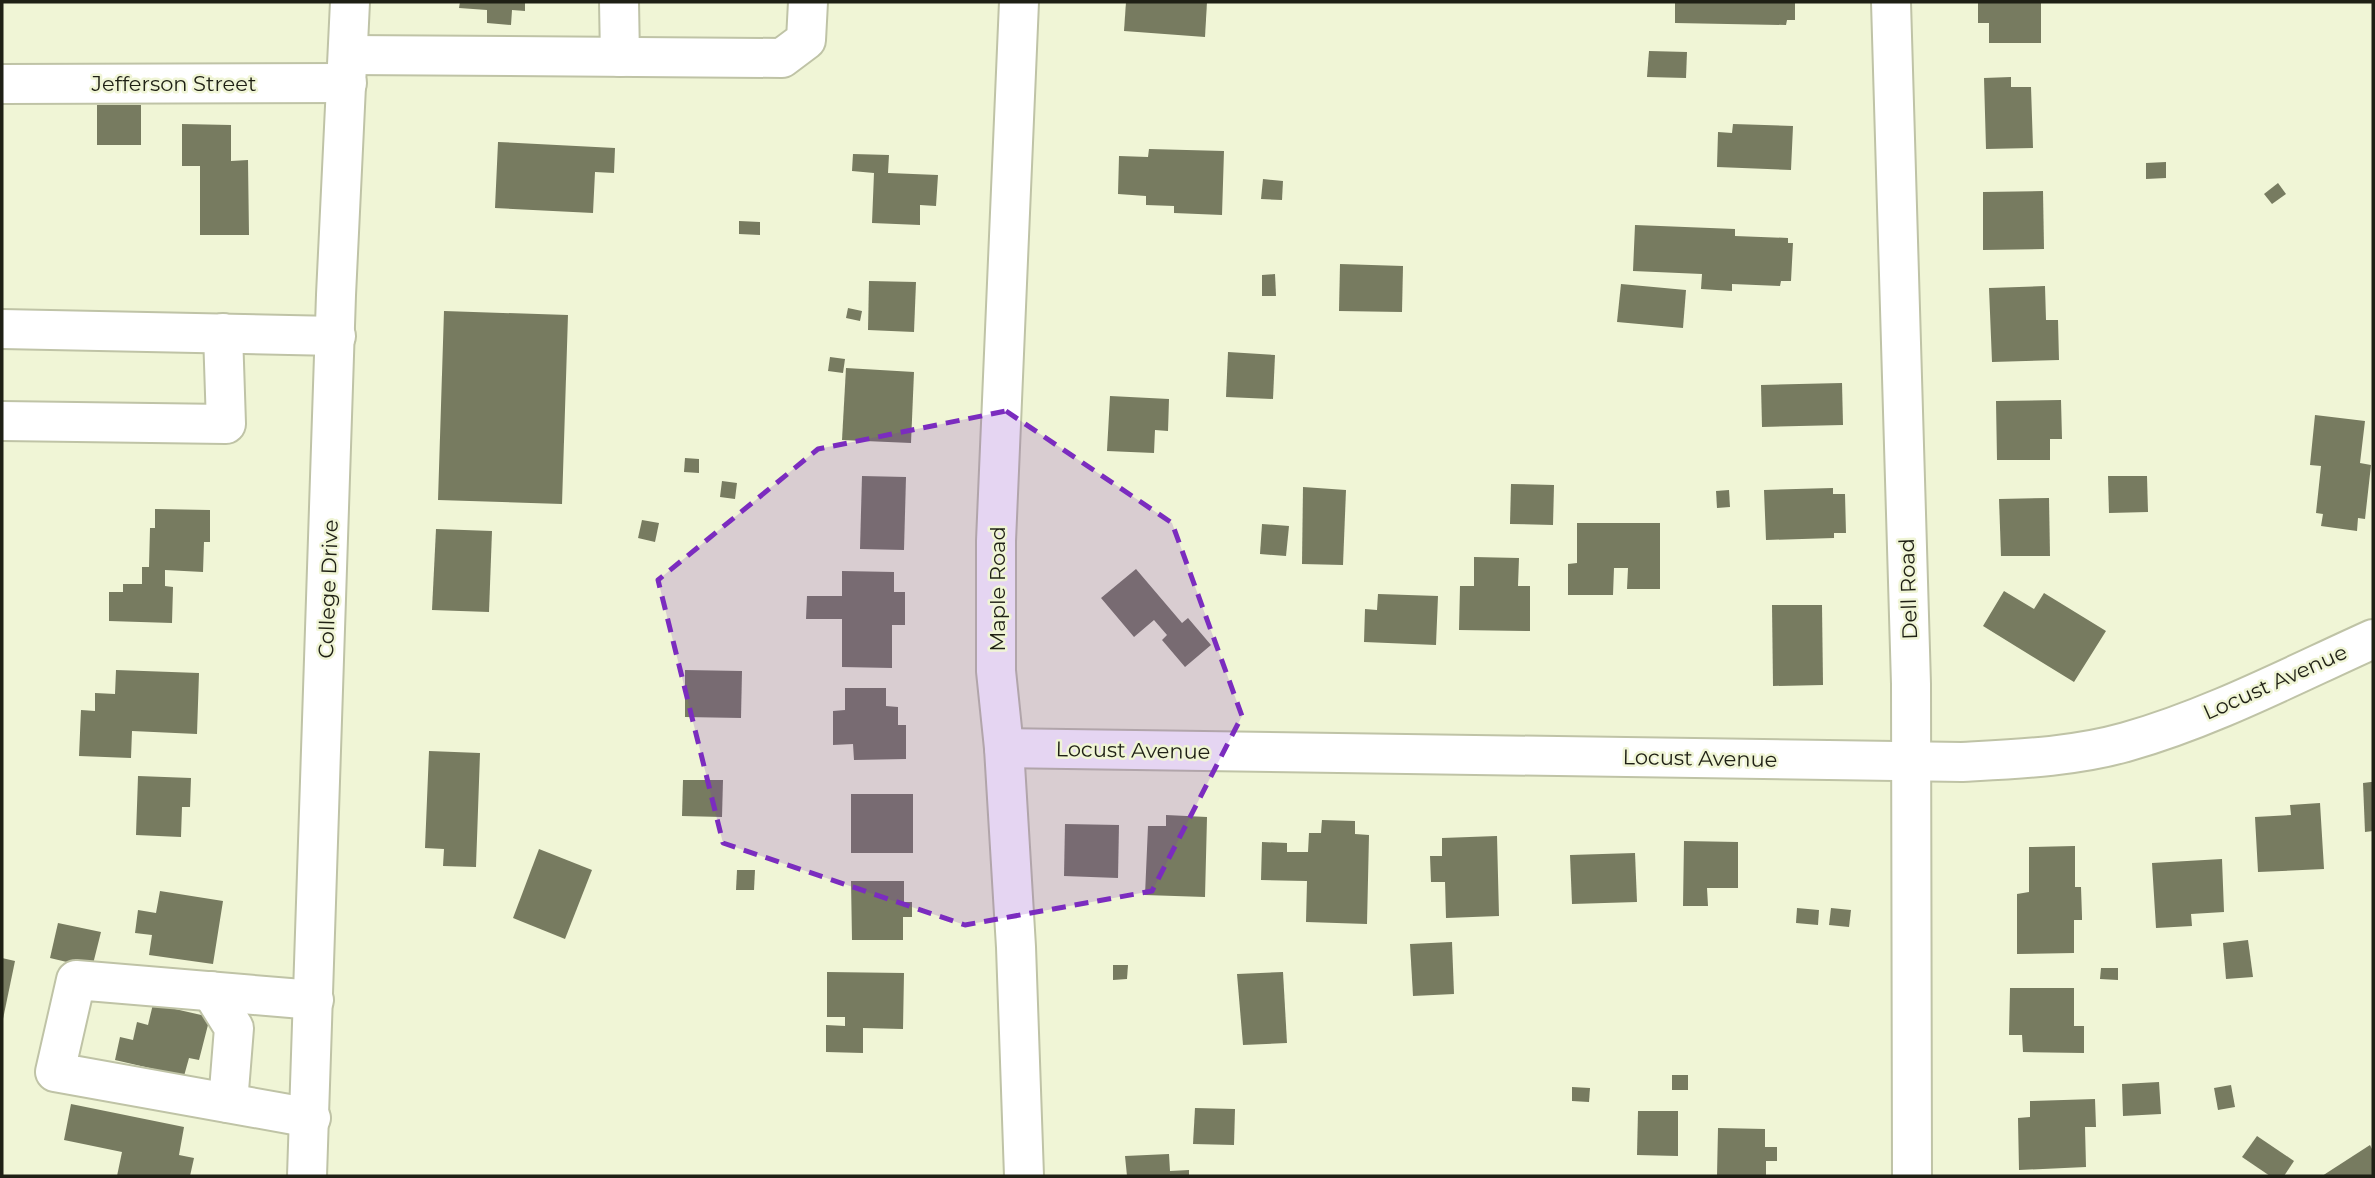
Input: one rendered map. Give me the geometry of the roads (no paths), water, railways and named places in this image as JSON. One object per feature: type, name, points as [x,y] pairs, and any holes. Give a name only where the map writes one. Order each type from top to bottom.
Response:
[{"type":"street","name":"College Drive","points":[[307,1176],[350,2]]},
{"type":"street","points":[[619,2],[620,57]]},
{"type":"street","name":"Jefferson Street","points":[[2,84],[620,57],[782,58],[806,40],[808,2]]},
{"type":"street","name":"Maple Road","points":[[1019,2],[996,541],[996,671],[1004,748],[1024,1176]]},
{"type":"street","name":"Dell Road","points":[[1891,2],[1911,684],[1909,761],[1912,844],[1912,1176]]},
{"type":"street","points":[[2,329],[336,336]]},
{"type":"street","points":[[2,421],[226,424],[223,333]]},
{"type":"street","name":"Locust Avenue","points":[[1004,748],[1909,761],[2036,758],[2125,742],[2214,711],[2373,639]]},
{"type":"street","points":[[311,1118],[55,1072],[76,980],[314,1000]]},
{"type":"street","points":[[211,991],[234,1028],[228,1103]]}]
